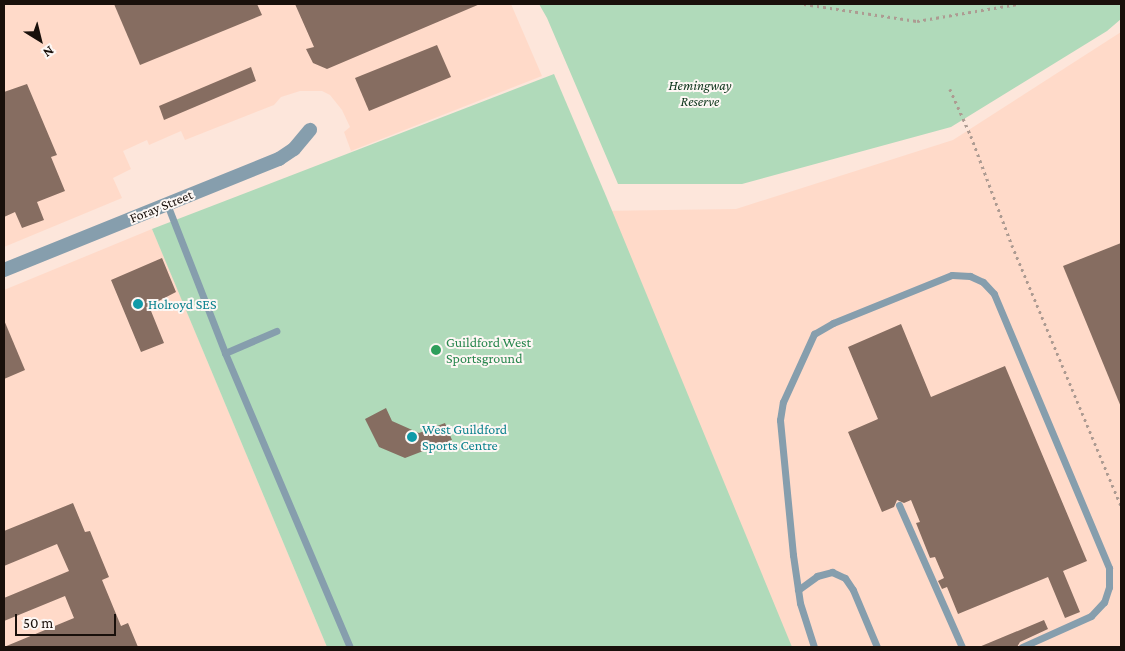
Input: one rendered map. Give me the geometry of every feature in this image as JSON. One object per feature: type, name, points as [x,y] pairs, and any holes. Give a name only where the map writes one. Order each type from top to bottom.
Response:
[{"type":"street","name":"Foray Street","points":[[4,270],[279,159],[294,149],[310,130]]},
{"type":"lane","points":[[167,203],[225,353],[350,647]]},
{"type":"lane","points":[[814,647],[798,590],[780,420],[783,402],[814,334],[833,323],[952,275],[970,276],[983,282],[994,294],[1109,568],[1109,586],[1104,602],[1091,616],[1022,647]]},
{"type":"lane","points":[[225,353],[276,330]]},
{"type":"lane","points":[[899,505],[962,647]]},
{"type":"lane","points":[[798,590],[817,576],[832,572],[845,578],[853,590],[877,647]]},
{"type":"path","points":[[804,4],[917,21],[1018,4]]},
{"type":"path","points":[[950,89],[971,136],[1012,245],[1121,505]]},
{"type":"shaded area","points":[[4,4],[511,4],[542,76],[351,151],[344,132],[350,127],[342,110],[330,95],[322,91],[300,91],[281,97],[274,105],[185,140],[181,131],[149,145],[147,140],[123,151],[131,169],[113,178],[122,198],[4,247]]},
{"type":"shaded area","points":[[1121,32],[1121,647],[790,647],[598,211],[736,209],[953,140]]},
{"type":"shaded area","points":[[152,229],[327,647],[4,647],[4,290]]},
{"type":"green space","name":"Hemingway Reserve","points":[[539,4],[1121,4],[1121,19],[1107,31],[951,127],[742,184],[618,184],[547,18]]},
{"type":"green space","name":"Guildford West Sportsground","points":[[554,74],[792,647],[327,647],[152,229]]},
{"type":"building","points":[[114,4],[257,4],[262,15],[140,65]]},
{"type":"building","points":[[295,4],[480,4],[327,69],[313,63],[306,49],[314,47]]},
{"type":"building","points":[[437,45],[451,77],[369,111],[355,78]]},
{"type":"building","points":[[251,67],[256,81],[164,120],[159,106]]},
{"type":"building","points":[[27,84],[57,155],[51,157],[65,191],[37,202],[44,220],[22,228],[15,212],[4,217],[4,92]]},
{"type":"building","points":[[1121,243],[1121,407],[1063,266]]},
{"type":"building","name":"Holroyd SES","points":[[162,258],[176,292],[149,306],[164,343],[141,352],[111,280]]},
{"type":"building","points":[[4,320],[25,370],[4,379]]},
{"type":"building","points":[[901,324],[931,397],[1005,366],[1087,561],[1063,571],[1080,612],[1065,618],[1048,577],[958,614],[947,587],[942,589],[938,581],[944,578],[935,557],[930,558],[916,523],[920,522],[911,500],[904,503],[897,500],[894,507],[882,512],[848,432],[878,419],[848,347]]},
{"type":"building","name":"West Guildford Sports Centre","points":[[386,408],[392,421],[419,433],[445,423],[452,440],[405,458],[379,447],[365,419]]},
{"type":"building","points":[[73,503],[85,532],[90,531],[109,577],[102,580],[121,626],[128,623],[138,647],[4,647],[74,618],[65,596],[4,621],[4,598],[69,571],[57,544],[4,566],[4,531]]},
{"type":"building","points":[[1044,620],[1048,629],[1020,642],[1017,647],[979,647]]},
{"type":"place","name":"Holroyd SES","points":[[138,304]]},
{"type":"place","name":"Guildford West Sportsground","points":[[436,350]]},
{"type":"place","name":"West Guildford Sports Centre","points":[[412,437]]}]
